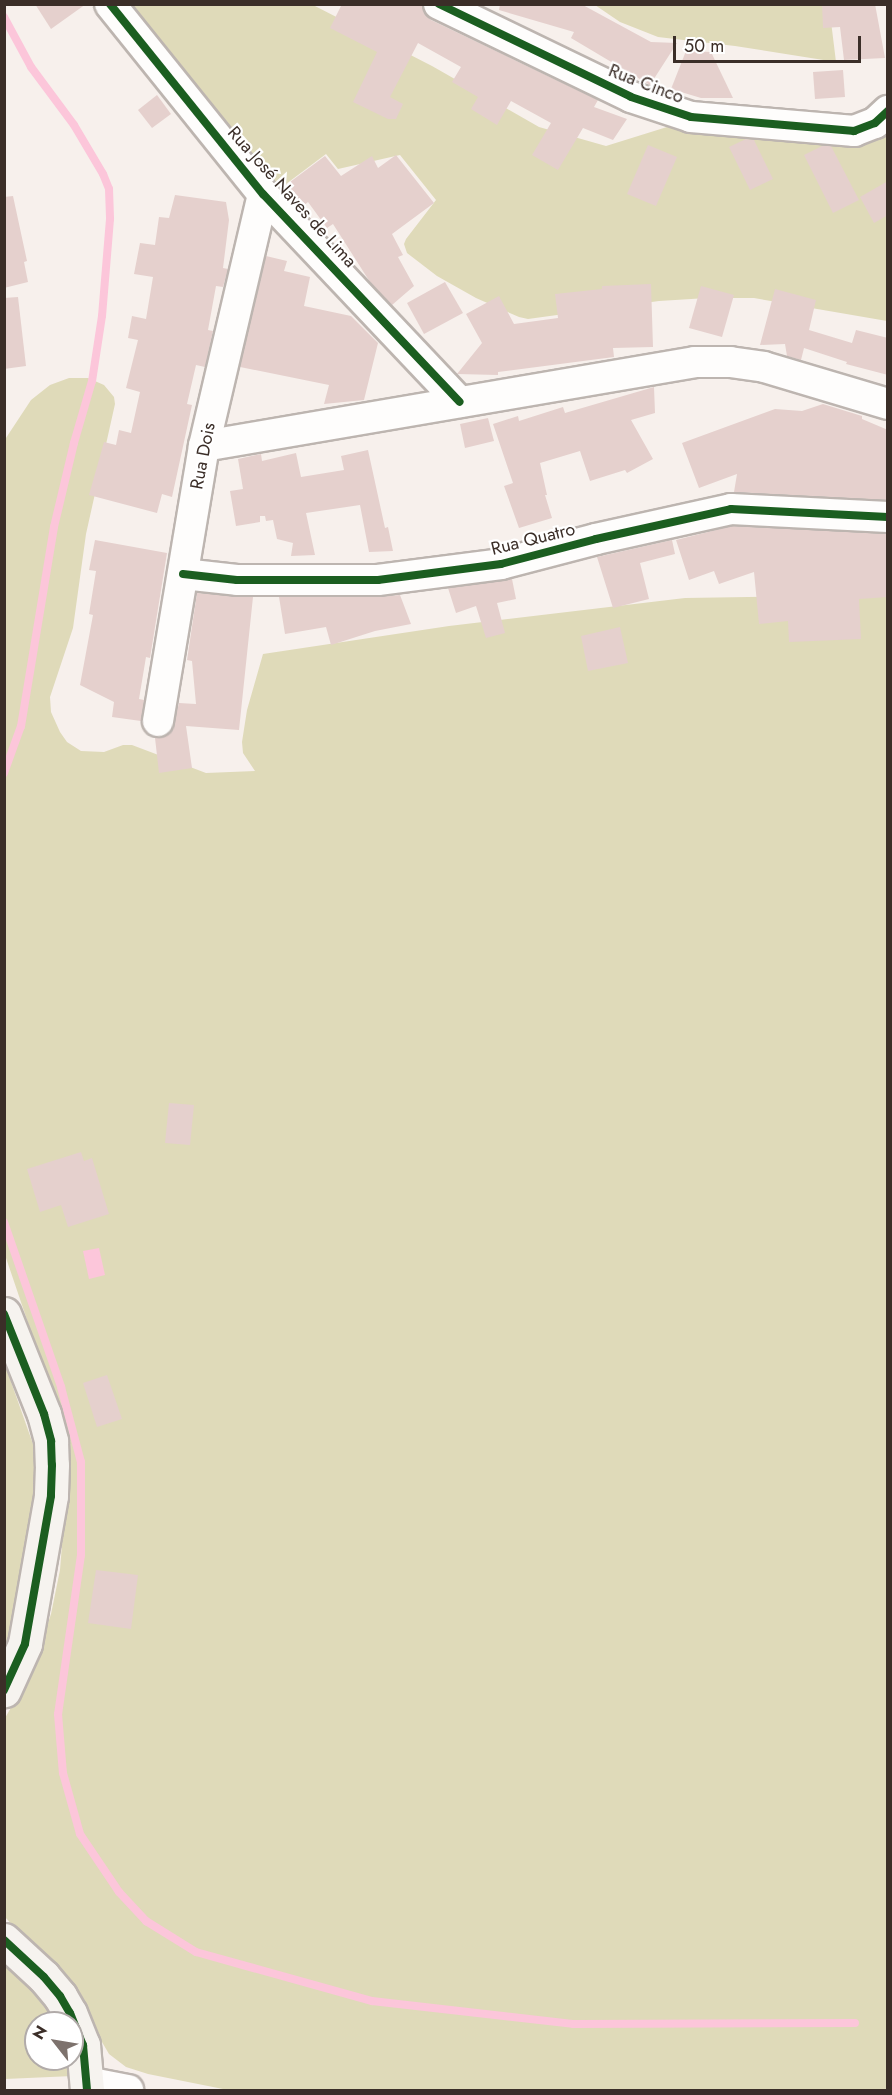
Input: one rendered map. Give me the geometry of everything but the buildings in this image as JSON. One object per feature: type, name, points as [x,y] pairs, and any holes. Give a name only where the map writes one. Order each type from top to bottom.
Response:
[{"type":"street","name":"Rua José Naves de Lima","points":[[110,4],[263,194],[460,402]]},
{"type":"street","name":"Rua Cinco","points":[[439,4],[631,97],[692,117],[854,131],[875,123],[888,111]]},
{"type":"street","name":"Rua Dois","points":[[158,721],[204,446],[263,194]]},
{"type":"street","points":[[204,446],[655,367],[695,362],[730,362],[764,368],[888,404]]},
{"type":"street","name":"Rua Quatro","points":[[183,574],[237,580],[378,580],[501,564],[693,516],[731,509],[888,518]]},
{"type":"street","points":[[4,1314],[44,1414],[51,1441],[52,1465],[51,1496],[26,1644],[4,1690]]},
{"type":"street","points":[[4,1940],[60,1996],[83,2045],[87,2086],[128,2091]]},
{"type":"shaded area","points":[[124,5],[313,5],[432,66],[539,127],[606,146],[667,127],[846,146],[865,144],[887,132],[887,321],[754,298],[659,301],[528,319],[519,317],[476,298],[437,276],[407,253],[404,244],[406,239],[436,200],[400,155],[338,169],[326,154],[278,190]]},
{"type":"shaded area","points":[[595,5],[829,5],[836,62],[658,37],[620,22]]},
{"type":"shaded area","points":[[69,378],[88,378],[104,385],[114,397],[115,404],[86,534],[73,628],[50,697],[51,712],[60,732],[67,742],[81,751],[104,752],[123,745],[132,745],[206,773],[255,771],[243,753],[242,742],[247,710],[263,654],[449,626],[685,598],[887,595],[887,2090],[228,2090],[148,2074],[126,2067],[109,2054],[71,1989],[5,1917],[5,1718],[32,1671],[51,1614],[60,1570],[69,1457],[61,1420],[4,1252],[4,441],[31,400],[50,385]]},
{"type":"shaded area","points":[[99,1248],[105,1275],[89,1279],[83,1251]]},
{"type":"shaded area","points":[[4,1362],[33,1444],[36,1479],[33,1516],[13,1623],[5,1647]]},
{"type":"shaded area","points":[[5,1962],[29,1982],[52,2011],[24,2011],[24,2071],[73,2071],[73,2076],[5,2079]]},
{"type":"waterway","points":[[4,17],[31,67],[74,125],[103,174],[109,189],[110,219],[102,316],[92,381],[74,443],[54,527],[21,726],[4,773]]},
{"type":"waterway","points":[[4,1222],[61,1387],[81,1462],[81,1555],[58,1714],[63,1773],[80,1834],[119,1892],[146,1921],[196,1952],[372,2001],[573,2024],[855,2023]]},
{"type":"cycle path","points":[[110,4],[263,194],[460,402]]},
{"type":"cycle path","points":[[439,4],[631,97],[691,117],[854,131],[875,123],[888,111]]},
{"type":"cycle path","points":[[183,574],[237,580],[378,580],[501,564],[596,539],[731,509],[888,517]]},
{"type":"cycle path","points":[[4,1314],[44,1414],[51,1441],[52,1465],[51,1496],[25,1644],[4,1690]]},
{"type":"cycle path","points":[[4,1940],[44,1977],[60,1996],[70,2013],[83,2045],[87,2090]]}]
